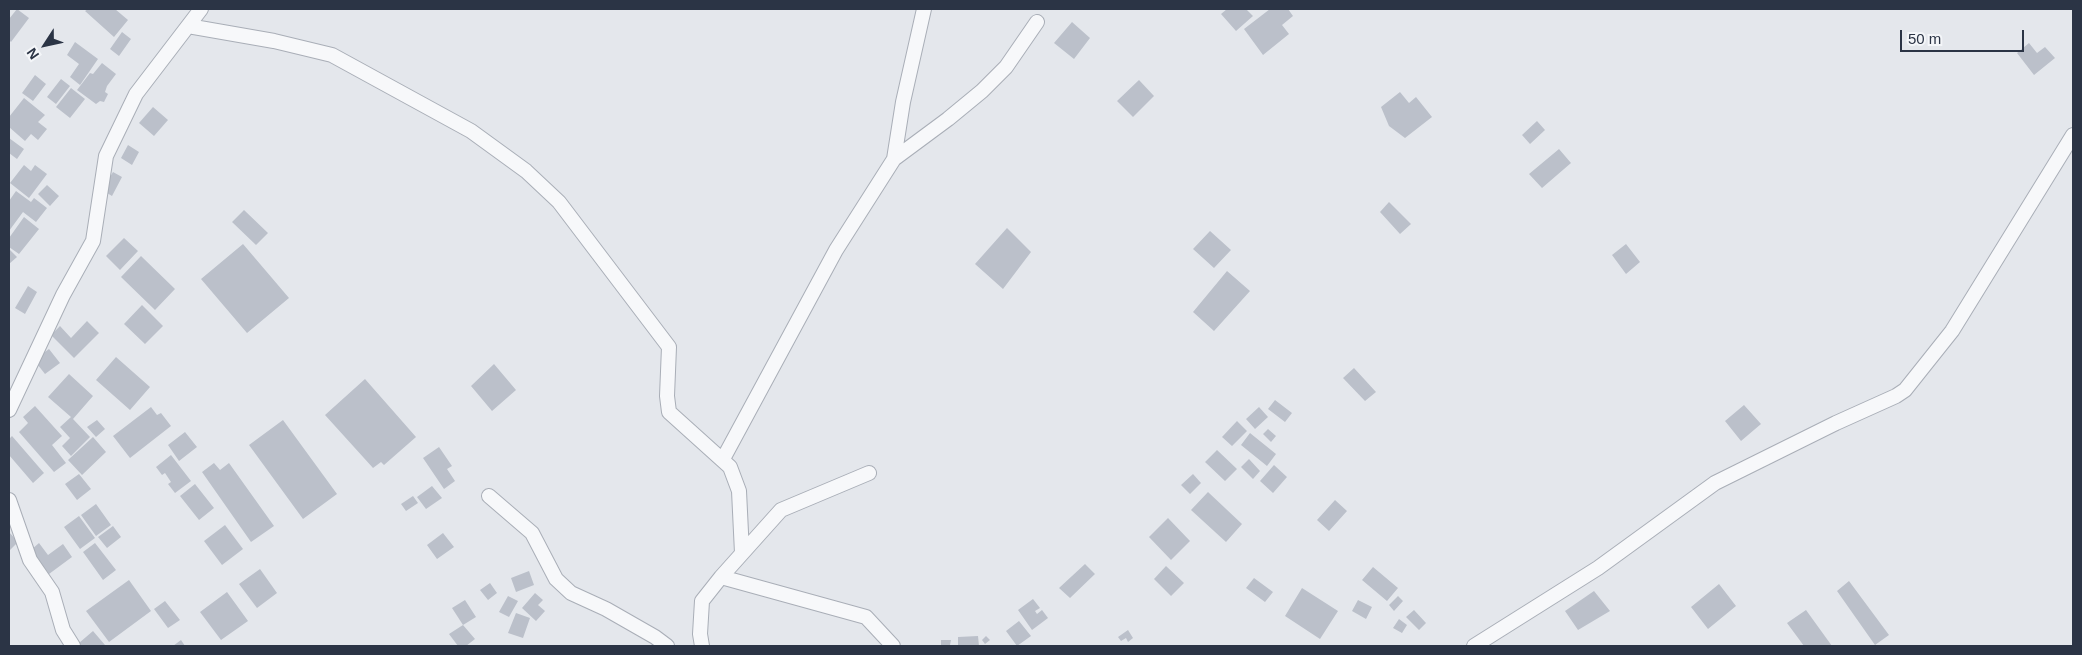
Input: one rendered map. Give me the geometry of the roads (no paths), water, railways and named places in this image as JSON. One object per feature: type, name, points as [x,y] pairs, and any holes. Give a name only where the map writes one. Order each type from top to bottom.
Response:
[{"type":"street","points":[[9,410],[63,296],[93,241],[106,156],[136,94],[201,9]]},
{"type":"street","points":[[894,159],[903,102],[924,9]]},
{"type":"street","points":[[722,459],[836,250],[894,159],[948,120],[982,91],[1006,67],[1037,22]]},
{"type":"street","points":[[188,26],[274,41],[332,55],[471,131],[526,170],[559,202],[669,347],[667,396],[669,412],[730,466],[739,492],[742,554]]},
{"type":"street","points":[[1474,646],[1598,568],[1715,483],[1836,423],[1896,396],[1904,390],[1952,331],[2073,135]]},
{"type":"street","points":[[702,646],[700,634],[702,601],[781,510],[869,473]]},
{"type":"street","points":[[489,496],[532,533],[556,579],[572,593],[606,609],[667,646]]},
{"type":"street","points":[[9,500],[30,560],[52,592],[63,630],[73,646]]},
{"type":"street","points":[[721,577],[866,617],[893,646]]}]
